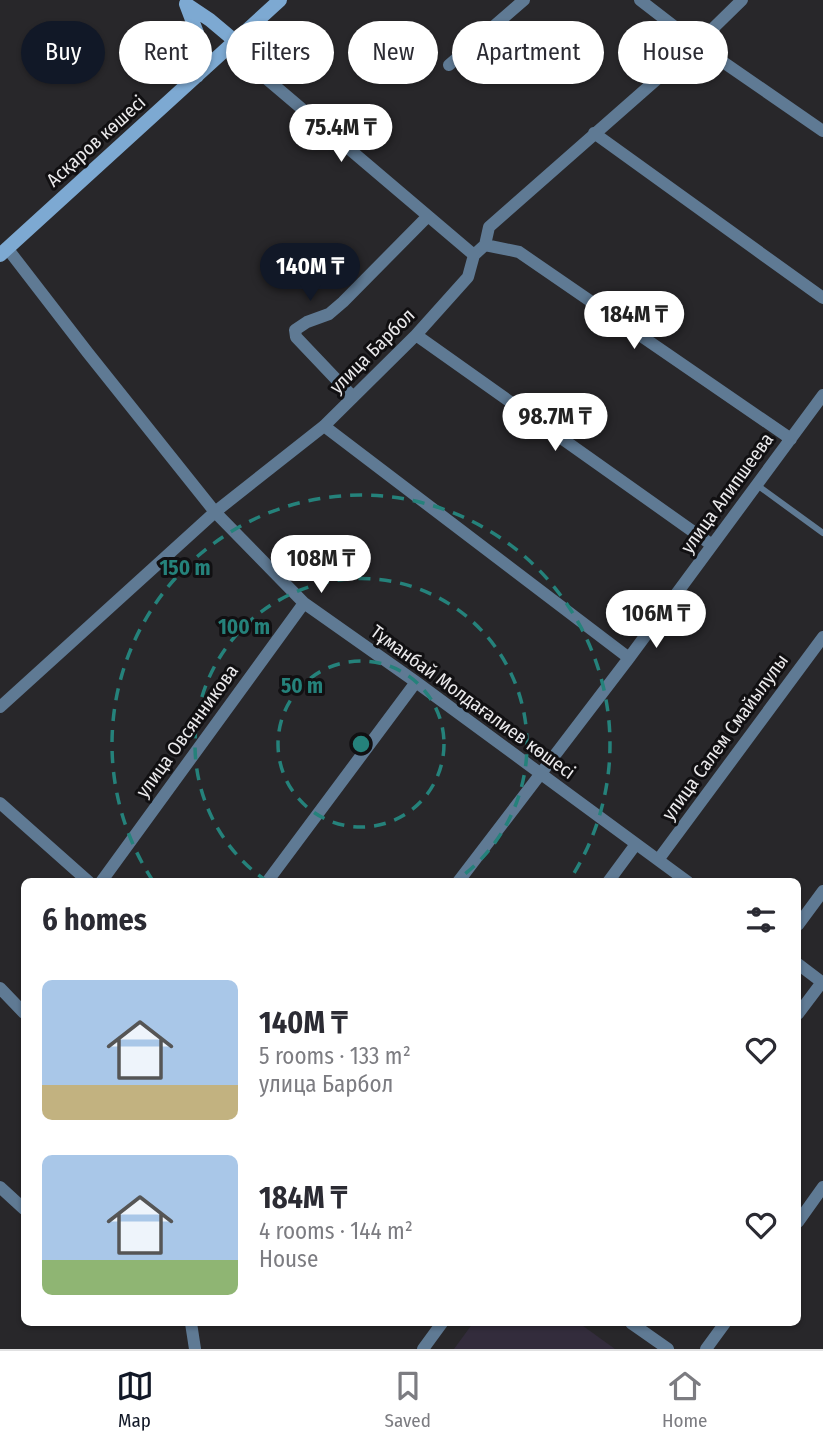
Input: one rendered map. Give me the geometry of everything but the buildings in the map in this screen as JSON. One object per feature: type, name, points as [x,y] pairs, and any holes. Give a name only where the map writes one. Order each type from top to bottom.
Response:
[{"type":"main road","name":"Асқаров көшесі","points":[[257,21],[280,0]]},
{"type":"main road","points":[[183,2],[210,20],[226,37]]},
{"type":"main road","points":[[183,2],[192,21]]},
{"type":"main road","name":"Асқаров көшесі","points":[[212,62],[226,49]]},
{"type":"main road","name":"Асқаров көшесі","points":[[4,252],[188,84]]},
{"type":"street","points":[[449,65],[524,0]]},
{"type":"street","points":[[640,0],[667,21]]},
{"type":"street","name":"улица Барбол","points":[[720,21],[742,0]]},
{"type":"street","points":[[728,66],[823,131]]},
{"type":"street","points":[[278,84],[474,255]]},
{"type":"street","name":"улица Барбол","points":[[0,708],[215,512],[324,426],[416,335],[468,277],[474,255],[485,245],[489,227],[650,84]]},
{"type":"street","points":[[594,133],[823,298]]},
{"type":"street","points":[[353,397],[296,337],[295,330],[307,322],[329,314],[343,302],[428,216]]},
{"type":"street","points":[[485,245],[519,252],[791,439]]},
{"type":"street","name":"Тұманбай Молдағалиев көшесі","points":[[4,252],[215,512],[304,603],[683,878]]},
{"type":"street","points":[[416,335],[712,545]]},
{"type":"street","name":"улица Алипшеева","points":[[461,878],[629,658],[823,395]]},
{"type":"street","points":[[324,426],[629,658]]},
{"type":"street","name":"улица Овсянникова","points":[[104,878],[304,603]]},
{"type":"street","name":"улица Салем Смайылулы","points":[[658,860],[823,637]]},
{"type":"street","points":[[270,878],[416,682]]},
{"type":"street","points":[[0,803],[84,878]]},
{"type":"street","points":[[611,878],[636,844]]},
{"type":"street","points":[[801,921],[823,891]]},
{"type":"street","points":[[801,966],[822,983],[801,1010]]},
{"type":"street","points":[[0,988],[21,1010]]},
{"type":"street","points":[[0,1187],[21,1206]]},
{"type":"street","points":[[801,1218],[823,1187]]},
{"type":"street","points":[[191,1326],[195,1349]]},
{"type":"street","points":[[423,1349],[440,1326]]},
{"type":"street","points":[[634,1326],[654,1345],[668,1349]]},
{"type":"street","points":[[706,1349],[723,1326]]},
{"type":"lane","points":[[757,485],[823,533]]},
{"type":"shaded area","points":[[471,1326],[583,1326],[615,1349],[454,1349]]}]
